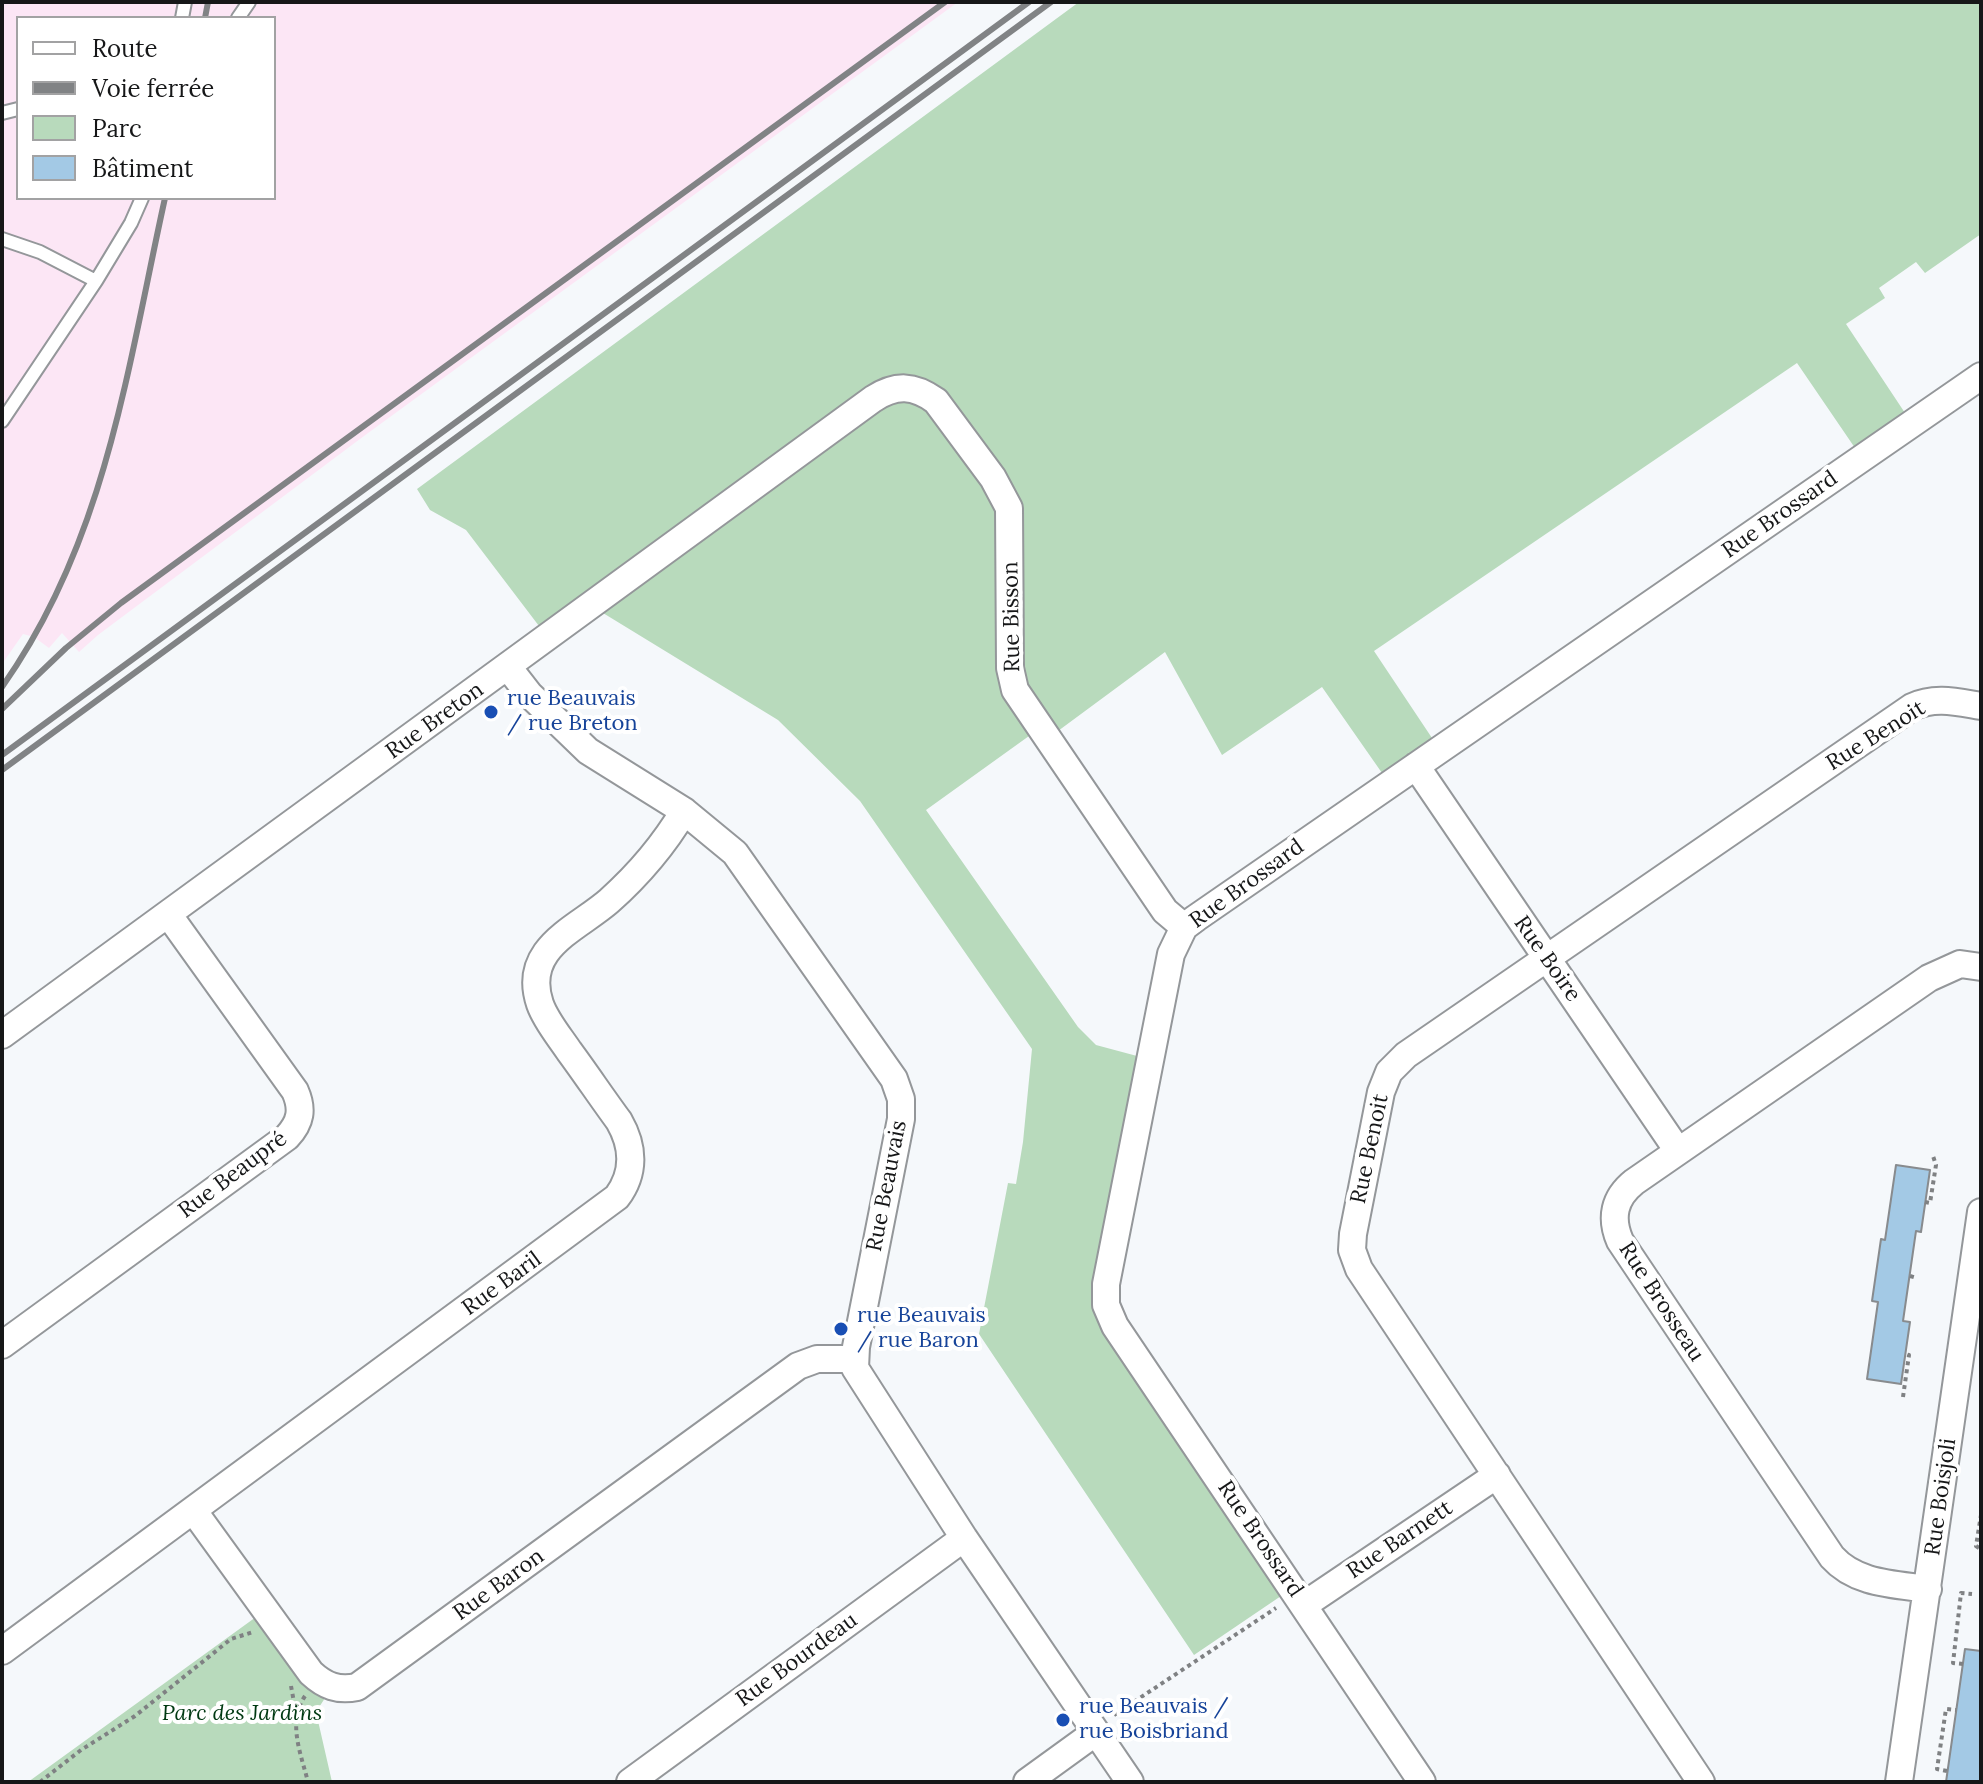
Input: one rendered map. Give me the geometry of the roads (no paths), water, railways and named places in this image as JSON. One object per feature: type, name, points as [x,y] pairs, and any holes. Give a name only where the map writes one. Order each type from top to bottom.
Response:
[{"type":"street","name":"Rue Brossard","points":[[1422,1782],[1294,1603],[1115,1326],[1106,1305],[1106,1284],[1171,954],[1184,927],[1981,376]]},
{"type":"street","name":"Rue Breton","points":[[2,1035],[873,399],[889,390],[910,387]]},
{"type":"street","name":"Rue Bisson","points":[[910,387],[929,395],[943,407],[993,478],[1009,508],[1010,668],[1019,697],[1165,911],[1184,927]]},
{"type":"street","name":"Rue Beauvais","points":[[508,667],[529,694],[588,751],[684,811],[735,853],[894,1079],[901,1099],[901,1119],[854,1359]]},
{"type":"street","name":"Rue Benoit","points":[[1701,1782],[1359,1269],[1352,1243],[1381,1092],[1389,1072],[1406,1055],[1912,707],[1931,700],[1981,706]]},
{"type":"street","name":"Rue Boire","points":[[1416,766],[1678,1151]]},
{"type":"street","name":"Rue Baril","points":[[2,1651],[609,1205],[625,1187],[631,1165],[627,1138],[619,1121],[545,1016],[537,992],[537,980],[544,957],[552,945],[610,900],[670,833],[684,811]]},
{"type":"street","name":"Rue Beaupré","points":[[2,1345],[287,1137],[298,1121],[301,1112],[295,1091],[168,914]]},
{"type":"street","name":"Rue Brosseau","points":[[1928,1589],[1863,1578],[1845,1570],[1832,1557],[1620,1241],[1613,1222],[1621,1194],[1678,1151],[1929,978],[1960,964],[1981,967]]},
{"type":"street","name":"Rue Boisjoli","points":[[1899,1782],[1981,1212]]},
{"type":"street","name":"Rue Baron","points":[[193,1510],[301,1661],[319,1681],[339,1689],[357,1687],[798,1366],[817,1359],[854,1359]]},
{"type":"street","points":[[854,1359],[858,1376],[964,1538],[1101,1726],[1130,1782]]},
{"type":"street","name":"Rue Barnett","points":[[1294,1603],[1497,1475]]},
{"type":"street","name":"Rue Bourdeau","points":[[630,1782],[964,1538]]},
{"type":"street","points":[[1027,1782],[1101,1726]]},
{"type":"lane","points":[[2,421],[96,281],[141,200]]},
{"type":"lane","points":[[2,239],[40,252],[96,281]]},
{"type":"railway","points":[[205,16],[208,2]]},
{"type":"railway","points":[[2,709],[66,648],[121,603],[945,2]]},
{"type":"railway","points":[[2,755],[1029,2]]},
{"type":"railway","points":[[2,770],[1051,2]]},
{"type":"railway","points":[[2,687],[37,631],[66,573],[89,513],[124,390],[165,200]]},
{"type":"place","name":"rue Beauvais / rue Breton","points":[[491,712]]},
{"type":"place","name":"rue Beauvais / rue Baron","points":[[841,1329]]},
{"type":"place","name":"rue Beauvais / rue Boisbriand","points":[[1063,1720]]},
{"type":"park label","name":"Parc des Jardins","points":[[242,1714]]}]
